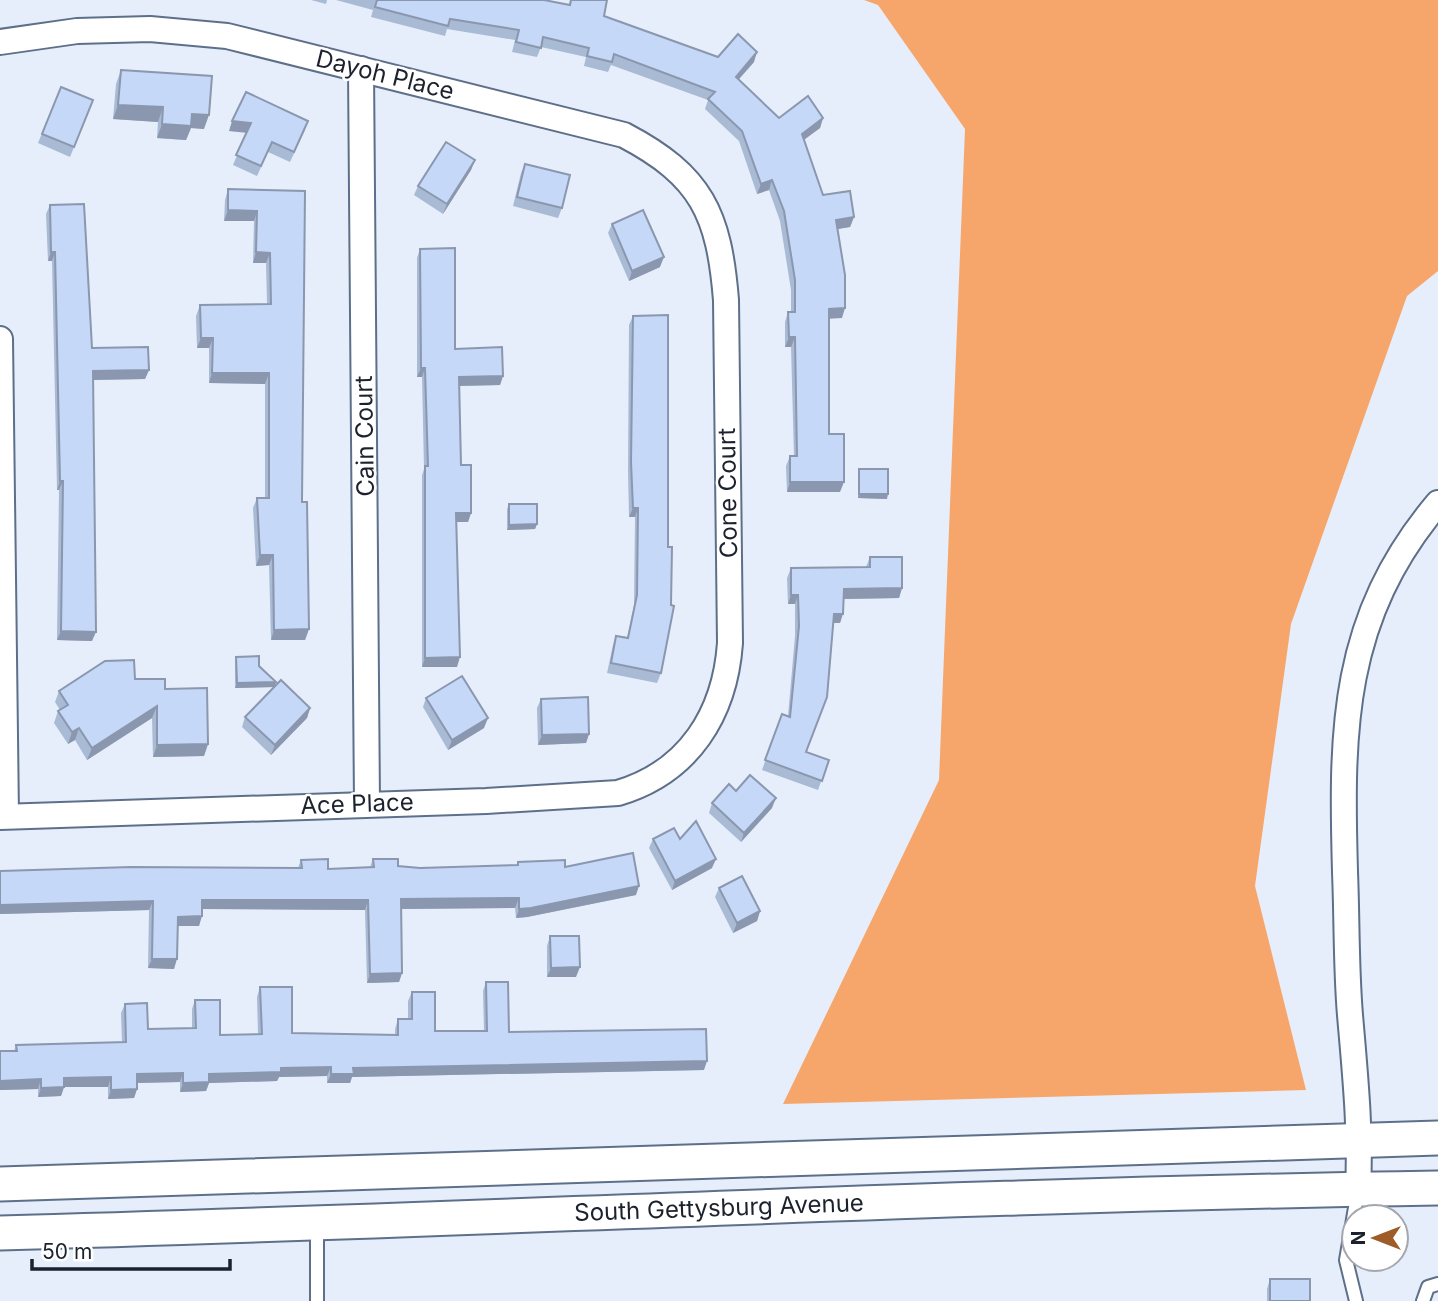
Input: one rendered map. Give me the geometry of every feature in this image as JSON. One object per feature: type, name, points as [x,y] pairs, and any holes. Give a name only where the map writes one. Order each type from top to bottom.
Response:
[{"type":"main road","name":"South Gettysburg Avenue","points":[[0,1184],[1438,1138]]},
{"type":"main road","name":"South Gettysburg Avenue","points":[[0,1233],[317,1225],[654,1209],[1438,1188]]},
{"type":"street","name":"Dayoh Place","points":[[0,42],[77,31],[188,31],[227,36],[624,135],[650,148],[682,174],[707,207],[718,237]]},
{"type":"street","name":"Cain Court","points":[[361,69],[367,804]]},
{"type":"street","name":"Cone Court","points":[[697,741],[717,708],[724,689],[730,643],[726,299],[718,237]]},
{"type":"street","points":[[0,340],[3,817]]},
{"type":"street","points":[[1358,1189],[1361,1140],[1349,998],[1342,781],[1346,711],[1359,649],[1375,602],[1402,553],[1438,503]]},
{"type":"street","name":"Ace Place","points":[[3,817],[498,801],[618,793],[635,788],[667,771],[697,741]]},
{"type":"lane","points":[[1356,1301],[1346,1260],[1358,1189]]},
{"type":"lane","points":[[317,1225],[317,1301]]},
{"type":"lane","points":[[1423,1301],[1428,1287],[1438,1284]]},
{"type":"shaded area","points":[[864,0],[1438,0],[1438,271],[1407,296],[1291,624],[1255,886],[1306,1090],[783,1104],[939,780],[965,129],[878,5]]},
{"type":"building","points":[[377,0],[544,0],[570,5],[571,0],[607,0],[604,16],[718,57],[738,34],[757,52],[736,77],[779,118],[808,96],[823,118],[802,134],[823,195],[850,191],[854,217],[836,220],[845,275],[845,308],[829,309],[829,434],[844,434],[844,482],[790,482],[790,456],[797,456],[795,337],[789,337],[788,312],[795,312],[795,280],[784,211],[772,180],[761,184],[742,131],[708,99],[715,92],[614,54],[612,62],[587,56],[589,48],[543,37],[541,48],[516,42],[519,30],[450,19],[448,26],[375,7]]},
{"type":"building","points":[[121,70],[212,76],[209,115],[192,114],[191,126],[162,124],[163,107],[118,105]]},
{"type":"building","points":[[61,87],[93,100],[74,147],[42,134]]},
{"type":"building","points":[[246,92],[308,121],[294,152],[272,142],[261,166],[236,155],[251,123],[232,121]]},
{"type":"building","points":[[446,142],[475,160],[447,204],[418,186]]},
{"type":"building","points":[[525,164],[570,175],[562,208],[517,197]]},
{"type":"building","points":[[228,189],[305,191],[302,502],[307,502],[309,629],[274,630],[273,555],[260,555],[257,498],[269,498],[269,373],[212,373],[213,338],[201,338],[200,305],[271,304],[270,253],[256,252],[257,211],[228,210]]},
{"type":"building","points":[[84,204],[92,348],[148,347],[149,370],[93,371],[96,632],[61,631],[63,481],[60,481],[55,252],[51,252],[50,205]]},
{"type":"building","points":[[643,210],[664,257],[632,271],[612,224]]},
{"type":"building","points":[[455,248],[455,349],[502,347],[503,376],[459,377],[461,465],[471,465],[471,513],[456,513],[460,657],[425,658],[425,466],[428,466],[425,368],[421,368],[420,249]]},
{"type":"building","points":[[668,315],[668,547],[672,547],[671,605],[674,606],[661,673],[611,663],[616,636],[628,638],[637,595],[638,508],[633,508],[631,462],[633,316]]},
{"type":"building","points":[[859,469],[888,469],[888,494],[859,494]]},
{"type":"building","points":[[509,504],[537,504],[537,524],[509,525]]},
{"type":"building","points":[[870,557],[902,557],[902,588],[844,589],[843,614],[834,614],[827,697],[806,752],[829,760],[822,781],[765,760],[782,714],[790,717],[799,626],[798,595],[791,595],[791,568],[870,567]]},
{"type":"building","points":[[259,656],[259,666],[276,682],[237,683],[236,657]]},
{"type":"building","points":[[134,660],[135,679],[165,679],[165,689],[207,688],[208,744],[157,745],[157,706],[92,748],[79,728],[72,732],[58,711],[68,705],[59,691],[105,661]]},
{"type":"building","points":[[462,676],[488,718],[452,740],[426,698]]},
{"type":"building","points":[[281,680],[310,708],[275,745],[245,717]]},
{"type":"building","points":[[588,697],[589,734],[542,735],[541,699]]},
{"type":"building","points":[[750,775],[776,798],[744,833],[712,803],[729,784],[736,791]]},
{"type":"building","points":[[696,821],[716,859],[675,881],[653,839],[674,828],[680,839]]},
{"type":"building","points":[[633,853],[639,886],[531,908],[519,909],[519,898],[401,899],[402,973],[370,974],[368,900],[202,900],[202,916],[178,917],[177,959],[152,959],[153,901],[0,905],[0,871],[131,867],[302,868],[301,860],[328,859],[328,869],[374,867],[373,859],[398,859],[398,866],[420,868],[518,865],[518,862],[565,860],[565,867]]},
{"type":"building","points":[[742,876],[760,911],[737,923],[719,888]]},
{"type":"building","points":[[550,936],[579,936],[580,967],[551,968]]},
{"type":"building","points":[[486,982],[508,982],[509,1032],[706,1029],[707,1061],[353,1068],[354,1074],[331,1074],[331,1067],[281,1068],[281,1072],[209,1074],[209,1082],[183,1083],[183,1073],[137,1074],[137,1089],[111,1090],[111,1077],[64,1078],[64,1087],[41,1088],[41,1079],[0,1081],[0,1051],[17,1051],[16,1045],[126,1042],[125,1004],[147,1003],[148,1029],[196,1028],[195,1000],[220,1000],[220,1035],[262,1034],[260,987],[292,987],[292,1033],[398,1035],[398,1019],[412,1019],[412,992],[435,992],[435,1031],[487,1031]]},
{"type":"building","points":[[1270,1279],[1310,1279],[1310,1301],[1270,1301]]}]
